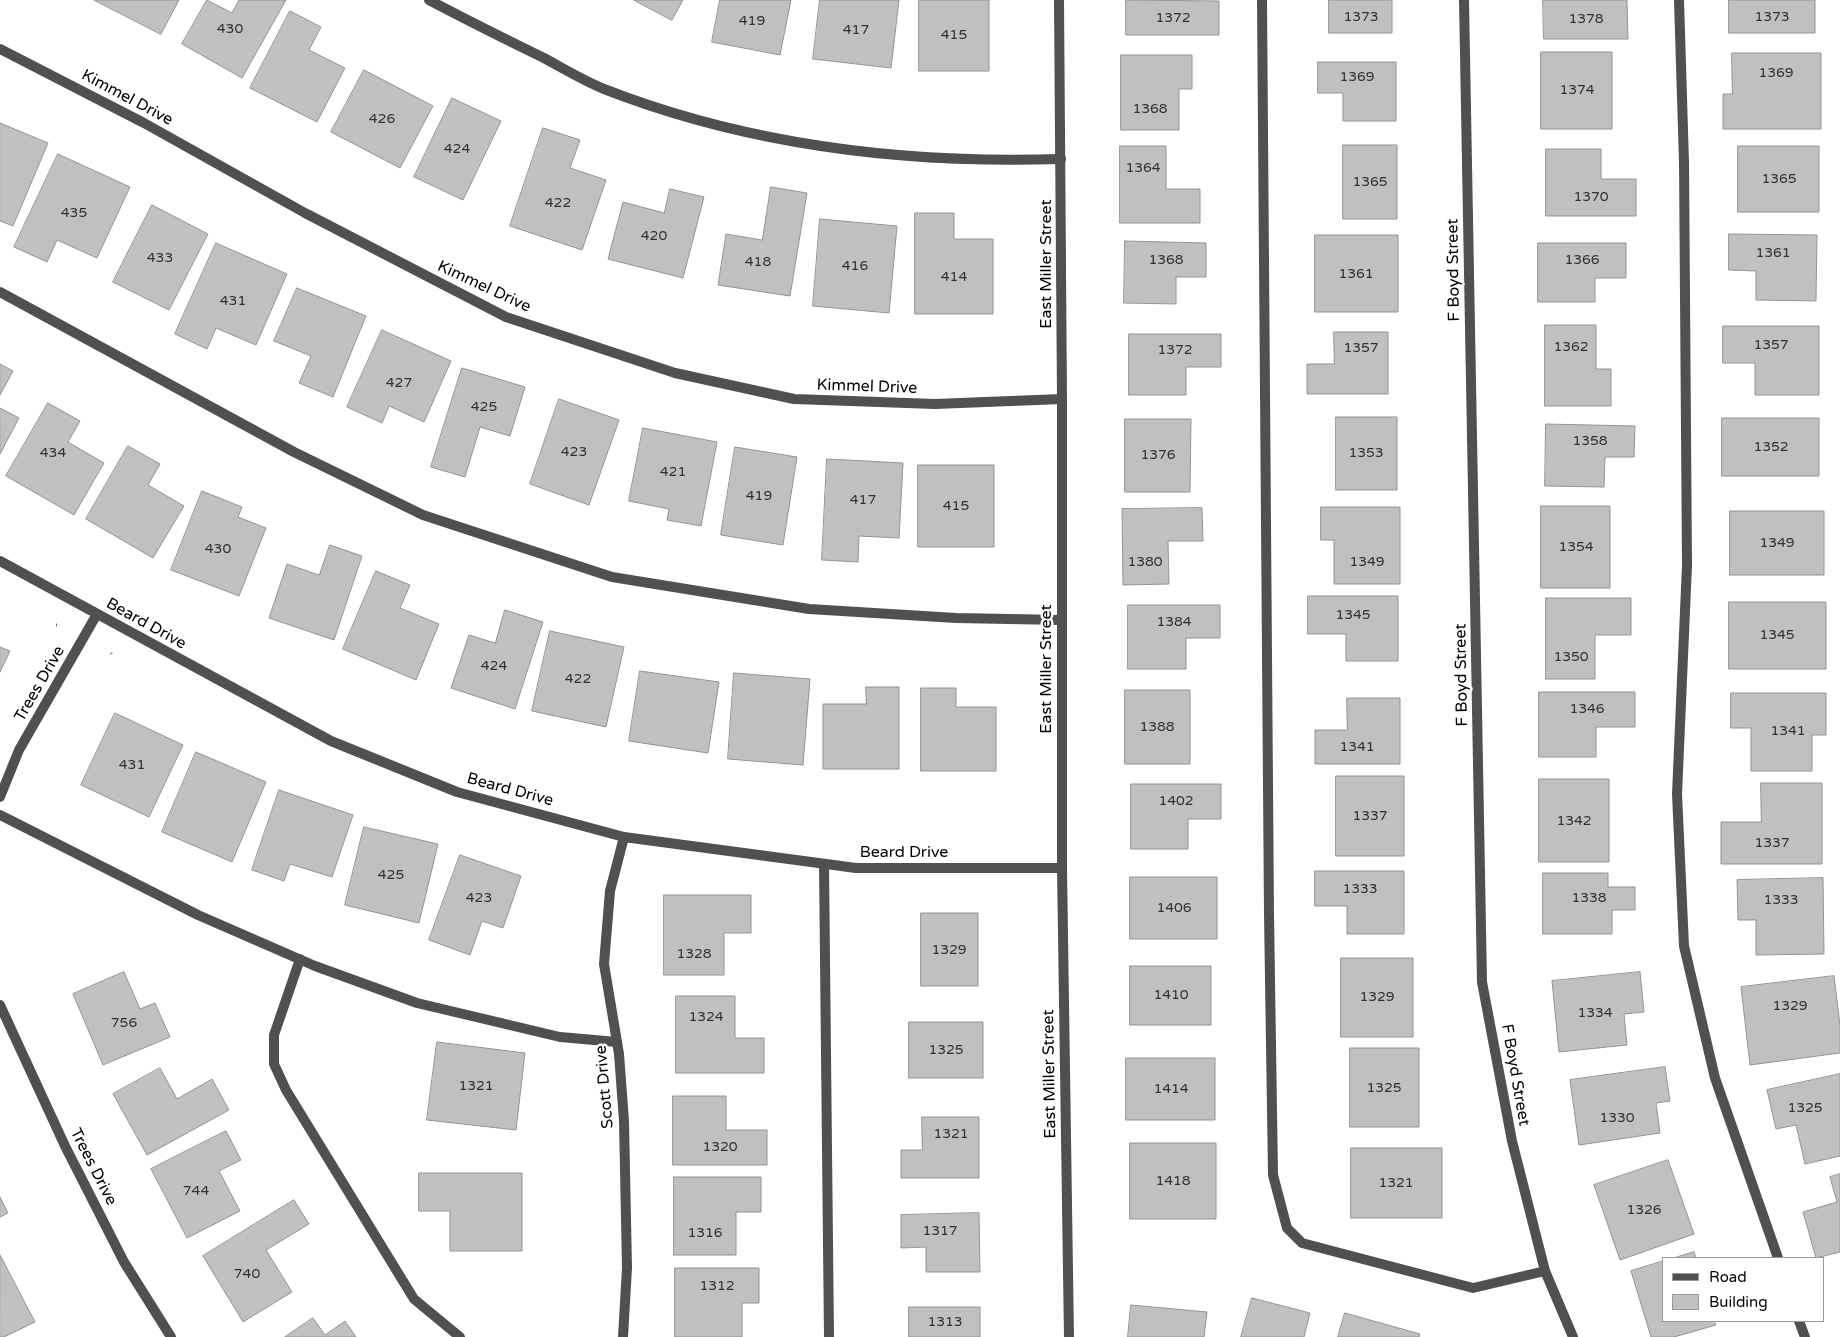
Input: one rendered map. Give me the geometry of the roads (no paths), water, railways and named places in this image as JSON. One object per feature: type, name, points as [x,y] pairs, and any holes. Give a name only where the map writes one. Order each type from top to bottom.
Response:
[{"type":"street","points":[[429,0],[603,89],[697,120],[804,145],[908,157],[1009,161],[1061,159]]},
{"type":"street","name":"East Miller Street","points":[[1059,0],[1062,399],[1062,868],[1069,1337]]},
{"type":"street","points":[[1262,0],[1273,1175],[1287,1228],[1302,1242],[1474,1288],[1545,1270]]},
{"type":"street","name":"F Boyd Street","points":[[1464,0],[1482,982],[1512,1142],[1545,1270],[1573,1337]]},
{"type":"street","points":[[1679,0],[1684,162],[1687,565],[1677,794],[1684,946],[1715,1078],[1778,1257]]},
{"type":"street","name":"Kimmel Drive","points":[[0,49],[144,123],[305,213],[506,317],[675,373],[794,399],[935,404],[1062,399]]},
{"type":"street","points":[[0,292],[294,452],[423,515],[612,577],[809,609],[956,618],[1062,620]]},
{"type":"street","name":"Beard Drive","points":[[0,561],[331,741],[458,792],[624,837],[824,864],[856,868],[1062,868]]},
{"type":"street","name":"Trees Drive","points":[[0,797],[19,750],[97,614]]},
{"type":"street","points":[[0,815],[198,915],[300,959],[417,1003],[560,1037],[617,1042]]},
{"type":"street","name":"Scott Drive","points":[[623,1337],[627,1268],[624,1121],[617,1042],[604,964],[610,890],[624,837]]},
{"type":"street","points":[[824,864],[829,1337]]},
{"type":"street","points":[[300,959],[274,1035],[274,1064],[292,1098],[414,1299],[460,1337]]},
{"type":"street","name":"Trees Drive","points":[[0,1005],[65,1146],[116,1245],[171,1337]]},
{"type":"street","points":[[1799,1322],[1805,1337]]}]
